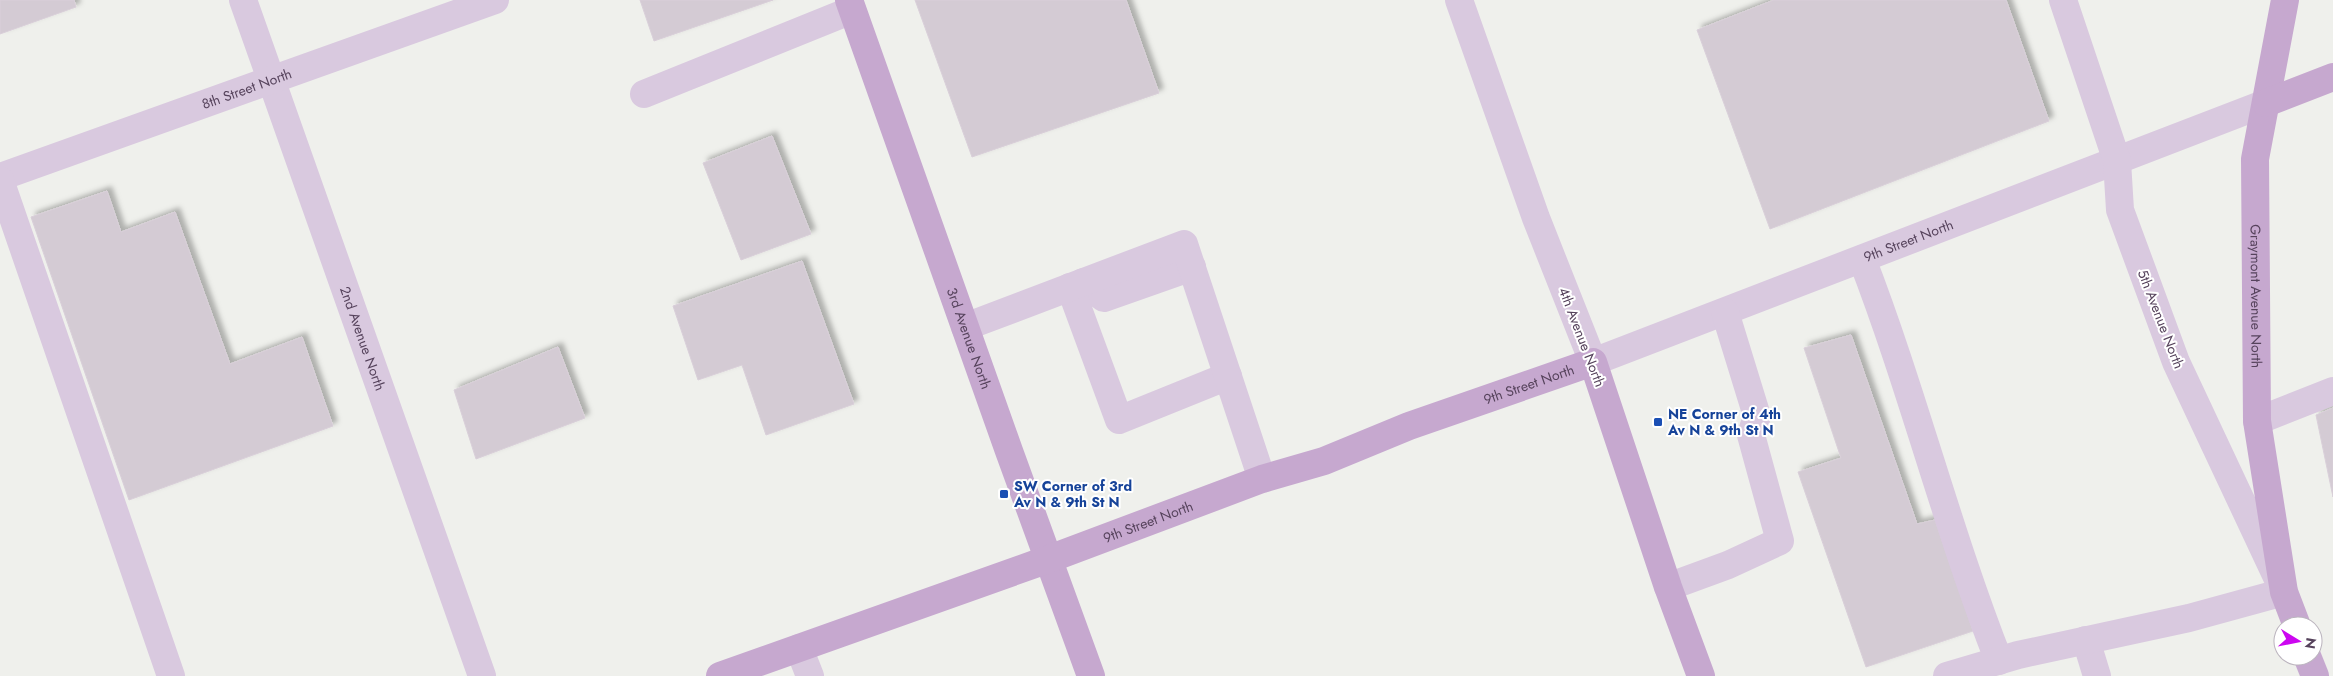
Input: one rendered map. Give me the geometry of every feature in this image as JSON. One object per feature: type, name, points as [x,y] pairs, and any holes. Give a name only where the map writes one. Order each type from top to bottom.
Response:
[{"type":"main road","name":"Graymont Avenue North","points":[[2284,592],[2257,421],[2255,159],[2285,0]]},
{"type":"main road","name":"3rd Avenue North","points":[[850,5],[1091,676]]},
{"type":"main road","name":"9th Street North","points":[[2266,103],[2333,77]]},
{"type":"main road","name":"9th Street North","points":[[720,676],[1049,559],[1262,479],[1324,461],[1409,426],[1593,362]]},
{"type":"main road","name":"4th Avenue North","points":[[1593,362],[1668,587],[1701,676]]},
{"type":"main road","name":"5th Avenue North","points":[[2284,592],[2293,616]]},
{"type":"street","name":"2nd Avenue North","points":[[243,0],[482,676]]},
{"type":"street","name":"8th Street North","points":[[0,178],[495,0]]},
{"type":"street","name":"4th Avenue North","points":[[1459,0],[1536,218],[1593,362]]},
{"type":"street","name":"5th Avenue North","points":[[2064,0],[2117,161],[2120,210],[2176,362],[2284,592]]},
{"type":"street","points":[[644,94],[850,5]]},
{"type":"street","name":"9th Street North","points":[[1593,362],[2266,103]]},
{"type":"street","points":[[0,178],[171,676]]},
{"type":"street","points":[[965,327],[1184,244],[1262,479]]},
{"type":"street","points":[[1862,259],[1881,308],[1971,590],[1999,661]]},
{"type":"street","points":[[1077,285],[1119,420],[1228,376]]},
{"type":"street","points":[[1668,587],[1728,565],[1780,541],[1751,435],[1757,416],[1724,312]]},
{"type":"street","points":[[2257,421],[2333,391]]},
{"type":"street","points":[[1964,674],[1999,661],[2189,618],[2284,592]]},
{"type":"street","points":[[2086,640],[2098,676]]},
{"type":"street","points":[[800,648],[810,676]]},
{"type":"building","points":[[0,0],[74,0],[76,7],[0,34]]},
{"type":"building","points":[[640,0],[773,0],[654,41]]},
{"type":"building","points":[[915,0],[1126,0],[1159,93],[972,157]]},
{"type":"building","points":[[1774,0],[2006,0],[2049,121],[1770,229],[1697,30]]},
{"type":"building","points":[[772,136],[811,234],[741,260],[703,163]]},
{"type":"building","points":[[107,191],[121,232],[175,212],[230,364],[302,337],[333,426],[129,500],[31,217]]},
{"type":"building","points":[[802,261],[854,404],[766,435],[742,365],[698,380],[673,306]]},
{"type":"building","points":[[1851,335],[1917,524],[1935,520],[1973,631],[1866,667],[1798,472],[1841,458],[1804,348]]},
{"type":"building","points":[[558,347],[585,418],[476,459],[454,390]]},
{"type":"building","points":[[2333,408],[2333,497],[2316,415]]},
{"type":"place","name":"NE Corner of 4th Av N & 9th St N","points":[[1658,422]]},
{"type":"place","name":"SW Corner of 3rd Av N & 9th St N","points":[[1004,494]]}]
